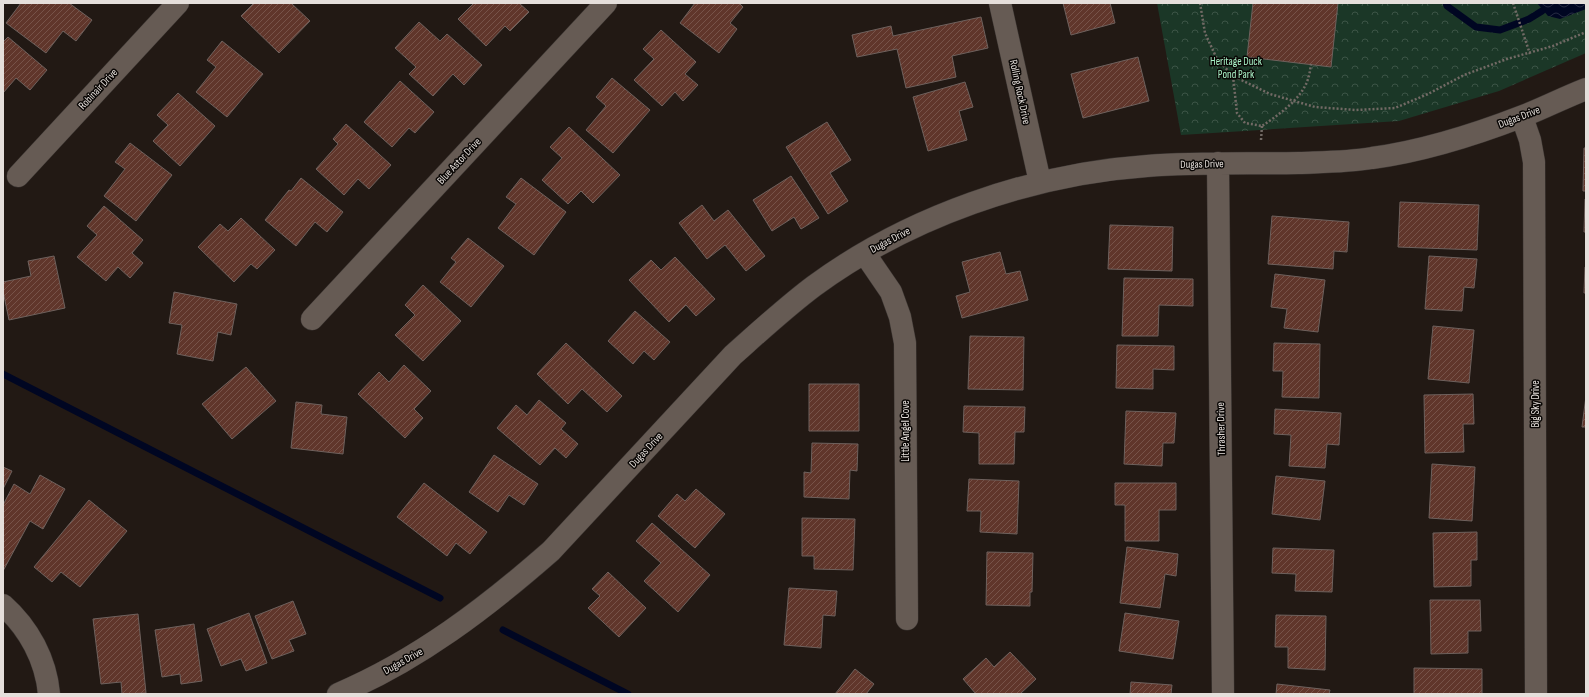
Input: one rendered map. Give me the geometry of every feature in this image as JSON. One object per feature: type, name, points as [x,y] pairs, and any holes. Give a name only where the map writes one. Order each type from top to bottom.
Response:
[{"type":"street","name":"Robinair Drive","points":[[18,176],[178,3]]},
{"type":"street","name":"Blue Astor Drive","points":[[312,319],[606,3]]},
{"type":"street","name":"Rolling Rock Drive","points":[[1000,3],[1040,182]]},
{"type":"street","name":"Dugas Drive","points":[[341,693],[429,646],[462,624],[522,577],[576,526],[733,355],[815,286],[898,235],[953,210],[998,194],[1040,182],[1116,168],[1148,165],[1335,162],[1372,158],[1448,142],[1522,117],[1586,89]]},
{"type":"street","name":"Big Sky Drive","points":[[1522,117],[1530,140],[1534,162],[1536,694]]},
{"type":"street","name":"Thrasher Drive","points":[[1218,164],[1223,694]]},
{"type":"street","name":"Little Angel Cove","points":[[865,254],[891,292],[900,316],[905,343],[907,619]]},
{"type":"street","points":[[3,605],[21,624],[36,648],[45,671],[49,694]]},
{"type":"path","points":[[1200,3],[1205,33],[1217,59],[1233,76],[1270,94],[1294,101],[1315,106],[1356,110],[1395,108],[1428,94],[1464,75],[1507,59],[1530,54],[1586,32]]},
{"type":"path","points":[[1513,3],[1530,54]]},
{"type":"path","points":[[1233,76],[1237,113],[1245,124],[1262,126],[1273,119],[1294,101],[1305,86],[1311,64]]},
{"type":"green space","name":"Heritage Duck Pond Park","points":[[1157,3],[1586,3],[1586,53],[1499,91],[1399,121],[1181,135]]},
{"type":"water","points":[[1537,3],[1586,3],[1586,9],[1560,19],[1548,16]]},
{"type":"building","points":[[21,3],[69,3],[92,20],[76,41],[63,31],[46,53],[6,23]]},
{"type":"building","points":[[254,3],[291,3],[310,21],[279,53],[241,16]]},
{"type":"building","points":[[474,3],[519,3],[529,12],[510,31],[505,26],[486,46],[458,19]]},
{"type":"building","points":[[695,3],[739,3],[743,7],[730,23],[737,29],[719,53],[680,23]]},
{"type":"building","points":[[1063,3],[1110,3],[1115,23],[1071,35]]},
{"type":"building","points":[[1253,3],[1338,3],[1331,67],[1247,57]]},
{"type":"building","points":[[981,17],[988,48],[952,56],[956,77],[906,88],[897,49],[857,57],[852,35],[891,26],[893,36]]},
{"type":"building","points":[[419,22],[440,41],[447,34],[482,65],[464,85],[453,74],[433,96],[409,74],[416,67],[395,48]]},
{"type":"building","points":[[661,30],[696,62],[685,74],[698,85],[683,101],[675,92],[662,106],[634,80],[654,59],[643,49]]},
{"type":"building","points":[[8,37],[47,70],[30,90],[16,78],[3,93],[3,42]]},
{"type":"building","points":[[222,41],[263,74],[227,117],[196,92],[216,67],[207,60]]},
{"type":"building","points":[[1138,57],[1149,101],[1083,118],[1071,74]]},
{"type":"building","points":[[612,78],[650,110],[613,153],[586,130],[606,106],[596,97]]},
{"type":"building","points":[[400,81],[434,112],[415,133],[409,128],[392,147],[364,122]]},
{"type":"building","points":[[965,82],[973,107],[959,111],[967,140],[928,151],[913,97]]},
{"type":"building","points":[[178,93],[215,126],[180,166],[153,141],[168,125],[157,115]]},
{"type":"building","points":[[827,122],[851,160],[830,173],[848,201],[828,214],[786,147]]},
{"type":"building","points":[[346,124],[391,165],[369,189],[358,179],[344,195],[316,169],[338,144],[333,139]]},
{"type":"building","points":[[569,127],[620,175],[593,203],[581,191],[568,204],[542,180],[562,158],[550,147]]},
{"type":"building","points":[[130,143],[172,175],[136,221],[104,196],[125,169],[115,162]]},
{"type":"building","points":[[1584,148],[1586,148],[1586,191],[1583,191]]},
{"type":"building","points":[[791,176],[819,218],[801,229],[794,217],[772,231],[753,200]]},
{"type":"building","points":[[301,178],[343,212],[327,232],[315,222],[296,246],[265,220],[289,190],[291,191]]},
{"type":"building","points":[[521,178],[566,212],[534,255],[498,228],[516,204],[506,197]]},
{"type":"building","points":[[1585,199],[1586,232],[1584,232]]},
{"type":"building","points":[[1400,202],[1479,205],[1477,250],[1398,247]]},
{"type":"building","points":[[702,205],[714,221],[728,210],[765,256],[746,271],[725,245],[707,259],[679,223]]},
{"type":"building","points":[[104,206],[143,240],[132,253],[143,263],[130,278],[118,267],[106,281],[77,257],[97,235],[87,226]]},
{"type":"building","points":[[1272,216],[1349,222],[1347,252],[1334,251],[1333,269],[1268,264]]},
{"type":"building","points":[[241,218],[275,250],[257,269],[251,264],[234,282],[198,247],[220,224],[228,231]]},
{"type":"building","points":[[1110,225],[1173,227],[1172,271],[1108,269]]},
{"type":"building","points":[[468,238],[504,266],[471,307],[440,282],[456,262],[451,258]]},
{"type":"building","points":[[1000,252],[1006,274],[1020,271],[1028,300],[962,318],[956,296],[970,292],[962,262]]},
{"type":"building","points":[[54,256],[65,308],[9,320],[3,291],[3,282],[31,276],[28,261]]},
{"type":"building","points":[[1429,256],[1477,259],[1474,288],[1464,287],[1462,311],[1425,309]]},
{"type":"building","points":[[675,257],[715,299],[696,316],[686,305],[669,322],[629,280],[651,260],[661,270]]},
{"type":"building","points":[[1585,267],[1586,293],[1584,293]]},
{"type":"building","points":[[1275,274],[1325,280],[1318,332],[1284,328],[1287,309],[1271,307]]},
{"type":"building","points":[[1124,278],[1193,279],[1193,306],[1159,305],[1158,336],[1122,336]]},
{"type":"building","points":[[423,285],[461,321],[423,361],[395,335],[415,315],[405,305]]},
{"type":"building","points":[[174,292],[237,304],[231,335],[218,332],[213,361],[177,354],[182,325],[169,323]]},
{"type":"building","points":[[635,311],[670,342],[654,360],[644,351],[633,364],[608,341]]},
{"type":"building","points":[[1433,326],[1474,330],[1469,383],[1428,379]]},
{"type":"building","points":[[970,336],[1024,337],[1023,390],[968,389]]},
{"type":"building","points":[[566,343],[622,396],[607,412],[582,389],[568,404],[537,374]]},
{"type":"building","points":[[1274,343],[1320,344],[1319,398],[1282,397],[1283,371],[1273,371]]},
{"type":"building","points":[[1117,345],[1174,346],[1174,370],[1153,369],[1153,389],[1116,388]]},
{"type":"building","points":[[404,365],[431,391],[414,409],[423,418],[405,438],[358,394],[379,372],[389,382]]},
{"type":"building","points":[[246,367],[276,401],[232,439],[202,404]]},
{"type":"building","points":[[809,384],[859,384],[859,431],[809,431]]},
{"type":"building","points":[[1473,394],[1474,424],[1463,424],[1464,452],[1425,453],[1424,395]]},
{"type":"building","points":[[1586,396],[1586,427],[1582,427]]},
{"type":"building","points":[[539,400],[566,423],[561,429],[578,444],[566,458],[555,448],[540,465],[497,428],[516,405],[527,415]]},
{"type":"building","points":[[296,402],[322,405],[321,414],[347,417],[343,454],[291,448]]},
{"type":"building","points":[[964,406],[1025,407],[1024,432],[1015,432],[1014,464],[979,464],[979,433],[963,432]]},
{"type":"building","points":[[1275,409],[1341,413],[1339,445],[1327,444],[1325,468],[1289,466],[1291,435],[1274,434]]},
{"type":"building","points":[[1126,411],[1176,413],[1174,443],[1163,443],[1162,466],[1124,464]]},
{"type":"building","points":[[812,443],[858,444],[857,471],[850,470],[849,499],[804,497],[804,472],[811,473]]},
{"type":"building","points":[[494,455],[538,484],[524,505],[509,495],[498,512],[469,492]]},
{"type":"building","points":[[1432,464],[1475,467],[1472,521],[1429,518]]},
{"type":"building","points":[[3,467],[12,471],[3,489]]},
{"type":"building","points":[[40,475],[65,489],[43,529],[30,521],[3,571],[3,505],[14,484],[30,494]]},
{"type":"building","points":[[1276,476],[1325,481],[1320,520],[1272,514]]},
{"type":"building","points":[[969,479],[1019,481],[1017,534],[980,532],[981,511],[967,511]]},
{"type":"building","points":[[424,483],[487,532],[470,554],[456,543],[447,556],[397,517]]},
{"type":"building","points":[[1115,483],[1176,483],[1176,510],[1159,510],[1159,541],[1125,541],[1125,505],[1115,505]]},
{"type":"building","points":[[696,489],[725,514],[695,548],[658,516],[677,494],[685,501]]},
{"type":"building","points":[[89,500],[127,531],[80,587],[61,572],[52,582],[34,567]]},
{"type":"building","points":[[802,518],[855,519],[853,570],[814,569],[814,556],[802,556]]},
{"type":"building","points":[[652,523],[710,575],[678,612],[644,581],[661,563],[636,541]]},
{"type":"building","points":[[1477,532],[1477,560],[1471,560],[1471,586],[1434,587],[1433,533]]},
{"type":"building","points":[[1127,547],[1178,554],[1176,576],[1165,574],[1160,608],[1120,603]]},
{"type":"building","points":[[1273,548],[1334,550],[1332,592],[1295,591],[1296,574],[1272,573]]},
{"type":"building","points":[[987,552],[1033,553],[1032,592],[1030,592],[1030,606],[986,605]]},
{"type":"building","points":[[608,572],[646,608],[619,637],[588,608],[600,596],[592,589]]},
{"type":"building","points":[[789,588],[837,591],[835,616],[823,615],[821,648],[784,645]]},
{"type":"building","points":[[1430,600],[1480,600],[1481,631],[1468,631],[1468,653],[1431,654]]},
{"type":"building","points":[[293,601],[306,634],[289,640],[294,651],[272,659],[255,616]]},
{"type":"building","points":[[249,613],[267,663],[246,671],[241,659],[221,666],[207,629]]},
{"type":"building","points":[[1125,613],[1179,621],[1173,659],[1119,651]]},
{"type":"building","points":[[138,614],[146,693],[122,694],[121,682],[101,684],[93,619]]},
{"type":"building","points":[[1276,615],[1326,616],[1325,670],[1288,668],[1288,647],[1275,647]]},
{"type":"building","points":[[194,624],[202,681],[181,684],[180,674],[162,677],[155,630]]},
{"type":"building","points":[[1010,652],[1036,679],[1020,694],[976,694],[963,679],[986,658],[994,667]]},
{"type":"building","points":[[1414,668],[1482,669],[1482,694],[1414,694]]},
{"type":"building","points":[[855,669],[874,684],[866,694],[835,694]]},
{"type":"building","points":[[1131,682],[1172,685],[1171,694],[1130,694]]},
{"type":"building","points":[[1277,684],[1330,690],[1329,694],[1276,694]]},
{"type":"waterway","points":[[1446,3],[1447,6],[1476,27],[1500,30],[1529,19],[1542,11]]},
{"type":"waterway","points":[[3,374],[440,598]]},
{"type":"waterway","points":[[503,630],[628,694]]}]
